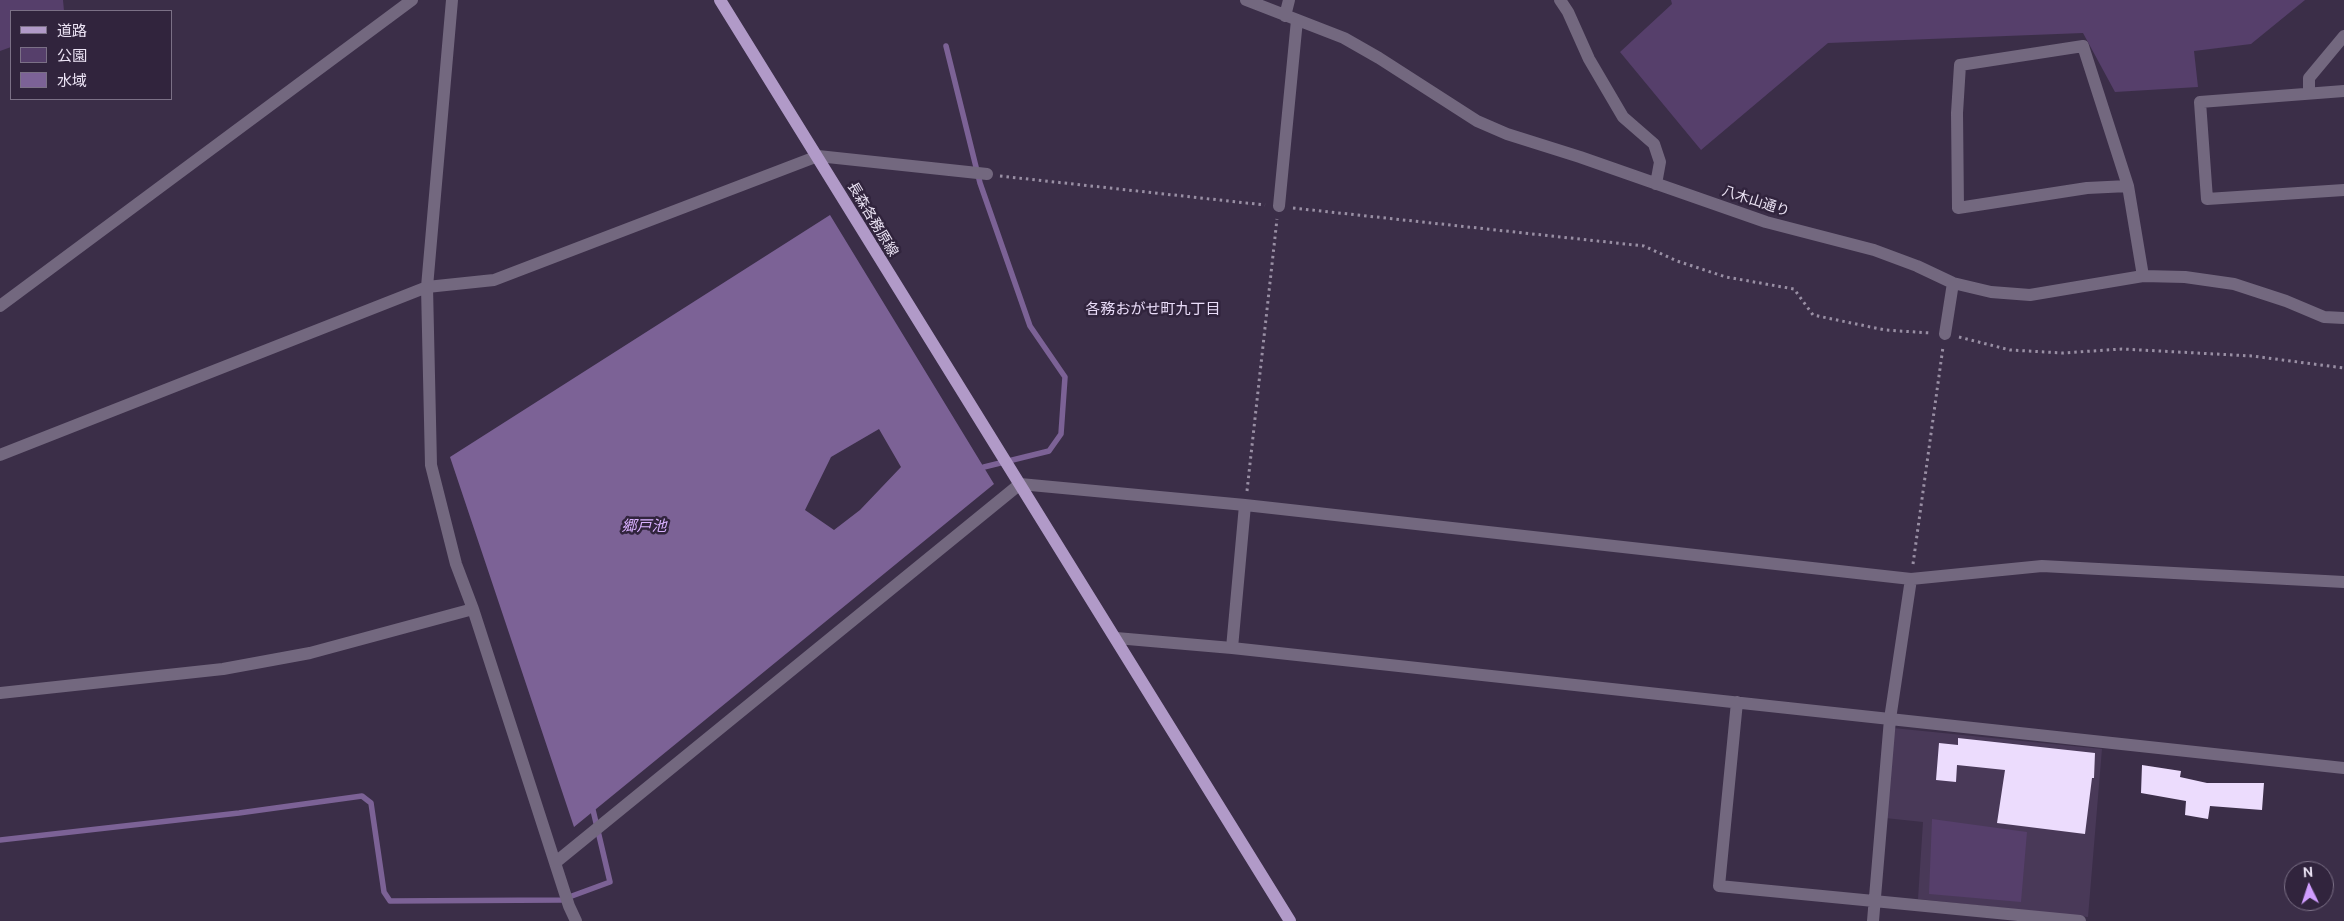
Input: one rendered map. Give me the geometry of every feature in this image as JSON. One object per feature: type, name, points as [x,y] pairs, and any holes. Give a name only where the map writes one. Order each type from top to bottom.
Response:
[{"type":"main road","name":"長森各務原線","points":[[720,0],[1290,921]]},
{"type":"street","points":[[0,306],[412,0]]},
{"type":"street","points":[[452,0],[427,287],[431,465],[456,564],[473,609],[574,921]]},
{"type":"street","points":[[1246,0],[1291,18]]},
{"type":"street","points":[[1279,206],[1291,18],[1289,0]]},
{"type":"street","points":[[1560,0],[1568,12],[1589,59],[1623,117],[1654,144],[1660,162],[1656,184]]},
{"type":"street","name":"八木山通り","points":[[1291,18],[1344,38],[1476,120],[1492,127],[1766,222],[1874,250],[1917,266],[1953,283],[1991,292],[2030,295],[2143,276],[2185,277],[2234,284],[2286,301],[2324,317],[2344,318]]},
{"type":"street","points":[[2308,93],[2309,78],[2344,36]]},
{"type":"street","points":[[2128,186],[2087,188],[1958,208],[1957,113],[1960,65],[2082,46],[2128,186],[2143,276]]},
{"type":"street","points":[[2344,91],[2200,102],[2207,199],[2344,190]]},
{"type":"street","points":[[0,455],[427,287],[494,280],[818,156],[987,174]]},
{"type":"street","points":[[1945,334],[1953,283]]},
{"type":"street","points":[[556,862],[1020,484],[1245,505],[1911,578],[2042,566],[2344,582]]},
{"type":"street","points":[[1232,648],[1245,505]]},
{"type":"street","points":[[1873,921],[1890,719],[1911,578]]},
{"type":"street","points":[[0,693],[223,669],[310,653],[473,609]]},
{"type":"street","points":[[1116,638],[1232,648],[2344,768]]},
{"type":"street","points":[[1737,702],[1719,886],[2080,921]]},
{"type":"path","points":[[987,174],[1644,246],[1677,261],[1726,277],[1794,289],[1814,315],[1885,330],[1945,334],[2010,350],[2064,353],[2122,349],[2242,355],[2344,368]]},
{"type":"path","points":[[1245,505],[1279,206]]},
{"type":"path","points":[[1911,578],[1945,334]]},
{"type":"shaded area","points":[[1893,728],[2102,749],[2088,917],[1918,899],[1923,822],[1885,818]]},
{"type":"green space","points":[[0,0],[63,0],[64,10],[10,10],[10,47],[0,51]]},
{"type":"green space","points":[[1671,0],[2305,0],[2251,44],[2194,51],[2198,87],[2115,92],[2083,33],[1828,43],[1701,150],[1620,52],[1672,4]]},
{"type":"green space","points":[[1932,819],[2027,832],[2021,902],[1929,894]]},
{"type":"water","name":"郷戸池","points":[[830,215],[994,484],[574,827],[450,457]],"holes":[[[879,429],[901,467],[860,510],[834,530],[805,510],[831,457]]]},
{"type":"building","points":[[1958,738],[2095,753],[2094,778],[2092,778],[2085,834],[1997,823],[2005,770],[1957,765],[1956,782],[1936,780],[1939,743],[1958,745]]},
{"type":"building","points":[[2142,765],[2181,771],[2180,777],[2207,783],[2264,783],[2262,810],[2210,806],[2208,819],[2185,815],[2186,801],[2141,793]]},
{"type":"waterway","points":[[946,46],[980,183],[1030,326],[1065,377],[1061,434],[1049,451],[984,467]]},
{"type":"waterway","points":[[0,840],[239,813],[362,796],[371,803],[384,892],[390,901],[561,900],[610,882],[593,810]]},
{"type":"district","name":"各務おがせ町九丁目","points":[[1153,309]]}]
